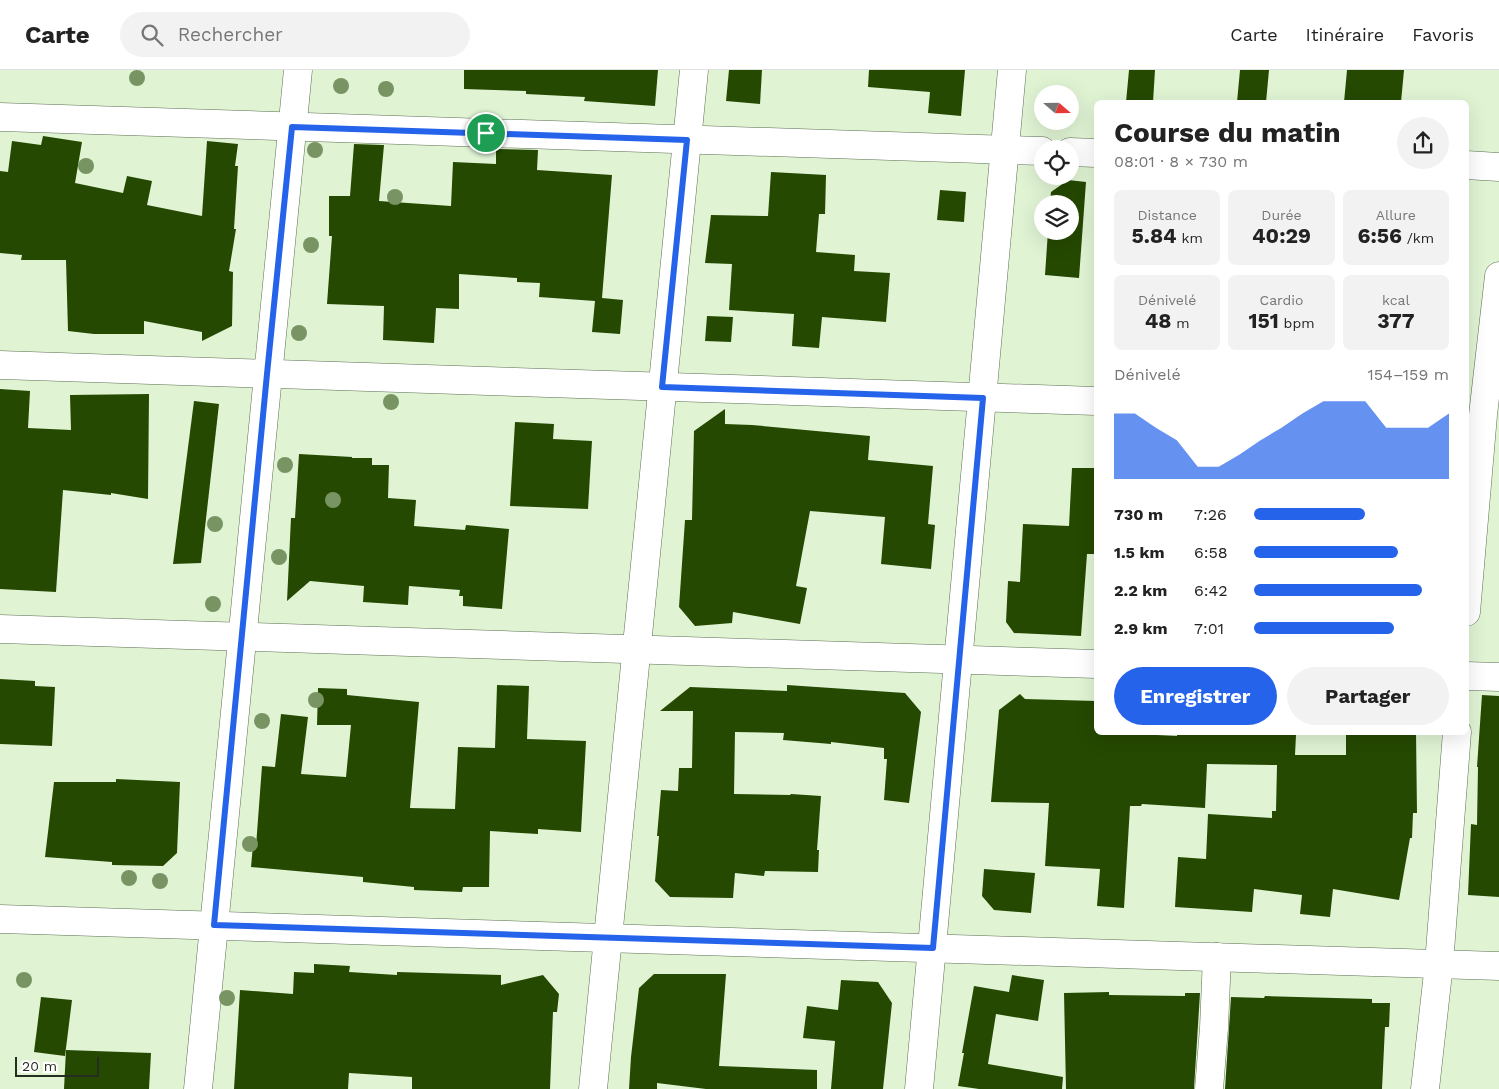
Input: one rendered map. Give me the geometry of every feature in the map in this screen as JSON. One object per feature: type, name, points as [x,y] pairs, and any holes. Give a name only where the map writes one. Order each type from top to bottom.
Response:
[{"type":"street","points":[[198,1089],[298,70]]},
{"type":"street","points":[[593,1089],[694,70]]},
{"type":"street","points":[[920,1089],[1012,70]]},
{"type":"street","points":[[0,117],[1034,151]]},
{"type":"street","points":[[1079,152],[1094,153]]},
{"type":"street","points":[[1469,165],[1499,166]]},
{"type":"street","points":[[1469,577],[1483,415],[1499,276]]},
{"type":"street","points":[[0,365],[1094,402]]},
{"type":"street","points":[[0,628],[1094,664]]},
{"type":"street","points":[[1469,676],[1499,677]]},
{"type":"street","points":[[1425,1089],[1438,964],[1457,735]]},
{"type":"street","points":[[0,919],[1499,966]]},
{"type":"street","points":[[1210,1089],[1217,957]]},
{"type":"building","points":[[464,70],[658,70],[655,106],[584,101],[585,97],[526,94],[526,91],[464,89]]},
{"type":"building","points":[[729,70],[762,70],[760,104],[726,101]]},
{"type":"building","points":[[869,70],[965,70],[961,116],[928,113],[930,92],[868,87]]},
{"type":"building","points":[[1129,70],[1155,70],[1153,100],[1126,100]]},
{"type":"building","points":[[1240,70],[1269,70],[1266,100],[1237,100]]},
{"type":"building","points":[[1347,70],[1404,70],[1401,100],[1344,100]]},
{"type":"building","points":[[43,136],[82,142],[75,183],[123,193],[127,176],[152,181],[147,205],[202,216],[207,141],[238,144],[235,166],[238,166],[234,229],[236,229],[229,271],[233,272],[232,326],[202,341],[202,332],[144,321],[144,334],[94,334],[68,331],[66,260],[21,260],[22,255],[0,253],[0,171],[8,172],[12,141],[41,145]]},
{"type":"building","points":[[354,144],[384,145],[379,201],[451,206],[453,162],[496,164],[496,149],[538,150],[537,170],[612,175],[602,298],[623,300],[620,334],[592,332],[595,301],[539,297],[540,283],[517,282],[517,278],[459,274],[459,309],[436,308],[434,343],[383,340],[384,306],[327,304],[332,236],[329,236],[329,196],[350,196]]},
{"type":"building","points":[[771,172],[826,175],[825,214],[819,214],[816,252],[855,255],[854,271],[890,273],[886,322],[822,317],[819,348],[792,346],[794,314],[729,310],[732,264],[705,263],[711,215],[768,216]]},
{"type":"building","points":[[1079,181],[1086,182],[1079,278],[1045,275],[1047,240],[1079,240],[1079,195],[1051,195],[1051,192],[1061,185],[1079,185]]},
{"type":"building","points":[[940,190],[966,192],[964,222],[937,220]]},
{"type":"building","points":[[707,316],[733,317],[731,342],[705,341]]},
{"type":"building","points":[[0,389],[30,391],[28,428],[71,430],[70,395],[149,394],[148,499],[111,493],[111,495],[63,490],[56,592],[0,589]]},
{"type":"building","points":[[194,401],[219,404],[201,563],[173,564]]},
{"type":"building","points":[[725,409],[725,424],[870,436],[868,460],[933,466],[928,524],[935,525],[931,569],[881,564],[885,517],[810,511],[796,586],[807,588],[800,624],[733,612],[732,623],[695,626],[679,607],[685,520],[692,520],[694,431]]},
{"type":"building","points":[[515,422],[554,424],[553,439],[592,441],[588,509],[510,506]]},
{"type":"building","points":[[299,454],[372,458],[372,465],[389,465],[388,498],[416,500],[414,526],[465,530],[466,525],[509,529],[502,609],[463,606],[463,596],[459,596],[460,590],[409,586],[408,605],[363,602],[364,586],[310,581],[287,601],[291,518],[295,518]]},
{"type":"building","points":[[1072,468],[1094,468],[1094,554],[1087,554],[1081,636],[1014,633],[1006,622],[1008,581],[1020,582],[1023,524],[1069,526]]},
{"type":"building","points":[[0,679],[35,681],[35,686],[55,687],[52,746],[0,744]]},
{"type":"building","points":[[497,685],[529,686],[527,739],[586,741],[581,832],[538,829],[538,834],[490,831],[489,887],[463,887],[462,892],[414,890],[414,887],[363,882],[363,877],[251,867],[253,845],[256,846],[262,766],[275,767],[281,714],[308,717],[301,774],[346,777],[351,725],[317,725],[318,688],[347,689],[347,695],[419,702],[410,808],[455,809],[458,747],[495,748]]},
{"type":"building","points":[[787,685],[905,693],[921,712],[909,803],[884,800],[887,759],[884,759],[884,748],[831,742],[831,744],[783,740],[784,733],[735,732],[734,794],[821,796],[817,850],[819,850],[818,872],[765,871],[764,876],[735,873],[733,898],[670,897],[655,881],[661,790],[678,791],[679,768],[692,768],[693,711],[660,711],[690,687],[787,691]]},
{"type":"building","points":[[1020,694],[1025,699],[1094,701],[1094,735],[1296,735],[1295,755],[1346,755],[1346,735],[1416,735],[1417,813],[1413,813],[1412,838],[1410,838],[1399,900],[1333,889],[1330,917],[1300,914],[1302,895],[1254,889],[1252,912],[1175,907],[1178,857],[1206,859],[1208,814],[1272,818],[1272,811],[1276,811],[1277,765],[1207,764],[1205,808],[1142,804],[1141,806],[1130,806],[1124,908],[1097,906],[1100,869],[1045,866],[1049,803],[991,802],[999,710]]},
{"type":"building","points":[[1482,695],[1499,696],[1499,897],[1468,895],[1471,824],[1477,825],[1477,767]]},
{"type":"building","points":[[116,779],[180,782],[177,853],[163,866],[112,865],[112,862],[45,857],[54,782],[116,782]]},
{"type":"building","points":[[984,869],[1035,873],[1031,913],[994,910],[982,896]]},
{"type":"building","points":[[314,964],[350,966],[349,972],[397,975],[397,972],[501,975],[501,985],[543,975],[559,994],[557,1012],[553,1012],[550,1089],[412,1089],[412,1077],[349,1073],[348,1089],[234,1089],[240,990],[293,994],[294,972],[314,973]]},
{"type":"building","points":[[654,974],[726,974],[719,1066],[817,1070],[817,1089],[706,1089],[657,1083],[657,1089],[629,1089],[639,988]]},
{"type":"building","points":[[1012,975],[1044,980],[1038,1021],[996,1014],[988,1064],[1063,1077],[1062,1089],[979,1089],[958,1086],[974,986],[1009,992]]},
{"type":"building","points":[[841,980],[878,982],[892,1003],[883,1089],[831,1089],[835,1041],[803,1038],[807,1006],[838,1010]]},
{"type":"building","points":[[1109,992],[1109,995],[1185,996],[1185,993],[1200,993],[1194,1089],[1066,1089],[1064,993]]},
{"type":"building","points":[[1265,996],[1372,999],[1372,1003],[1390,1003],[1389,1027],[1385,1027],[1382,1089],[1225,1089],[1231,997],[1264,998]]},
{"type":"building","points":[[41,997],[72,1000],[65,1056],[34,1052]]},
{"type":"building","points":[[66,1050],[151,1053],[149,1089],[64,1089]]},
{"type":"route","points":[[292,127],[486,133],[687,140],[662,387],[983,398],[933,948],[214,925],[292,127]]}]
